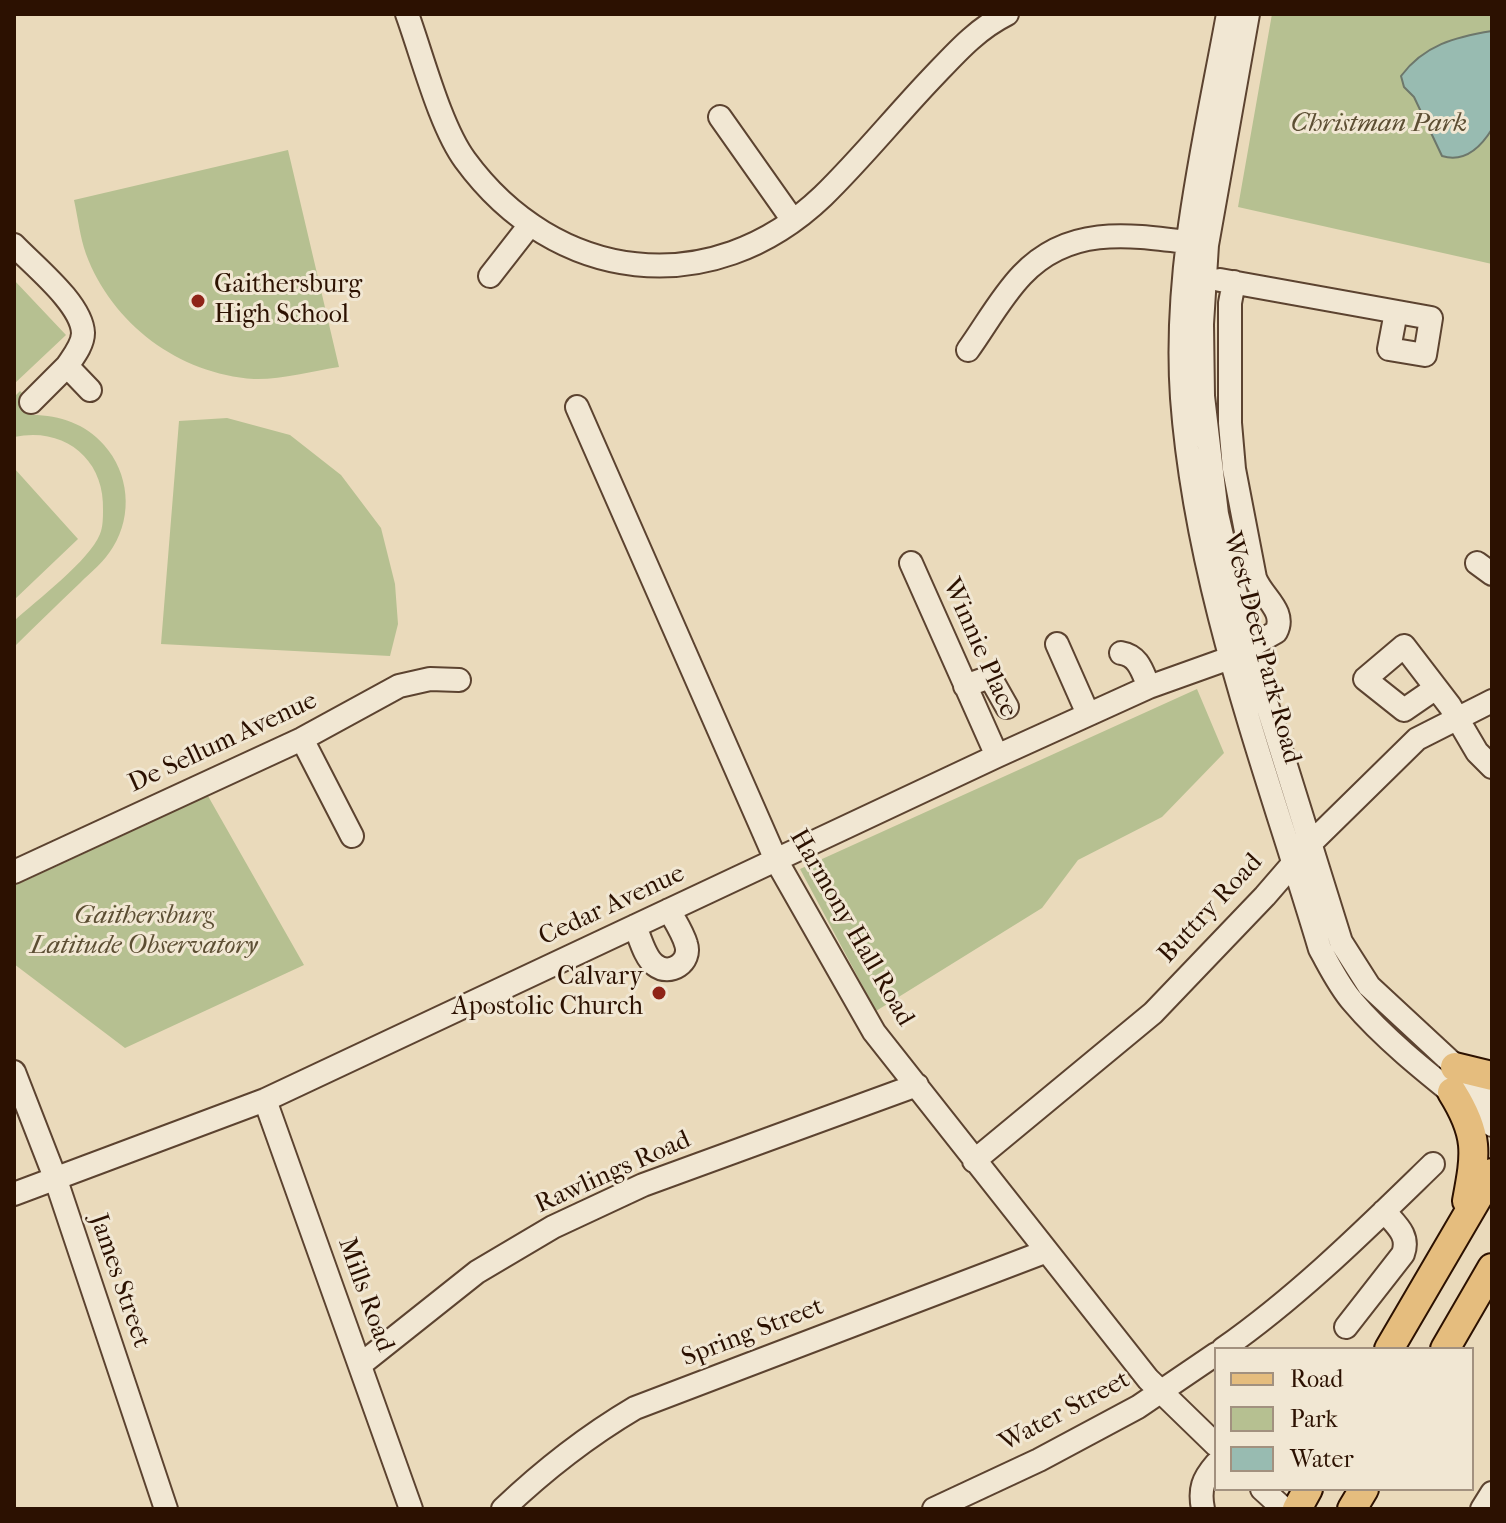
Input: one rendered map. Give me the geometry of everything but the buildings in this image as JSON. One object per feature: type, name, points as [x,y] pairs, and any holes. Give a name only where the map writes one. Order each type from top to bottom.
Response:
[{"type":"main road","points":[[1464,1218],[1475,1154],[1468,1118],[1453,1080],[1492,1076]]},
{"type":"main road","points":[[1390,1347],[1492,1173]]},
{"type":"main road","points":[[1446,1347],[1492,1268]]},
{"type":"main road","points":[[1297,1509],[1307,1491]]},
{"type":"main road","points":[[1352,1509],[1363,1491]]},
{"type":"street","points":[[407,14],[433,88],[463,157],[509,210],[529,226],[585,253],[618,262],[651,266],[682,264],[737,252],[767,237],[821,197],[971,36],[1007,14]]},
{"type":"street","name":"West Deer Park Road","points":[[1228,14],[1197,244],[1182,397],[1198,517],[1239,652],[1320,949],[1353,1002],[1375,1024],[1453,1080],[1492,1100]]},
{"type":"street","name":"West Deer Park Road","points":[[1197,244],[1248,14]]},
{"type":"street","points":[[720,117],[792,219]]},
{"type":"street","points":[[490,276],[529,226]]},
{"type":"street","points":[[968,350],[1023,274],[1041,258],[1068,243],[1124,235],[1197,244]]},
{"type":"street","points":[[14,245],[76,310],[83,333],[78,350],[67,366],[31,402]]},
{"type":"street","points":[[1195,274],[1396,312]]},
{"type":"street","name":"Cedar Avenue","points":[[14,1194],[265,1100],[997,756],[1149,687],[1239,652],[1276,632],[1280,625],[1278,611],[1260,591],[1255,578],[1234,469],[1229,345],[1234,282]]},
{"type":"street","points":[[67,366],[90,390]]},
{"type":"street","name":"Harmony Hall Road","points":[[577,407],[776,860],[874,1032],[1148,1379],[1214,1443]]},
{"type":"street","name":"Winnie Place","points":[[911,563],[997,756]]},
{"type":"street","points":[[1057,644],[1088,714]]},
{"type":"street","points":[[1436,688],[1404,710],[1365,679],[1404,646],[1436,688],[1477,752],[1492,767]]},
{"type":"street","name":"West Deer Park Road","points":[[1239,652],[1310,844],[1341,942],[1369,986],[1492,1125]]},
{"type":"street","points":[[1121,653],[1130,655],[1138,662],[1149,687]]},
{"type":"street","points":[[965,686],[990,677],[1007,707]]},
{"type":"street","name":"De Sellum Avenue","points":[[14,872],[302,739],[399,686],[430,679],[459,680]]},
{"type":"street","name":"Buttry Road","points":[[974,1161],[1153,1013],[1265,896],[1294,860],[1417,739],[1492,701]]},
{"type":"street","points":[[302,739],[352,836]]},
{"type":"street","points":[[635,926],[652,962],[664,969],[675,968],[685,959],[687,946],[669,910]]},
{"type":"street","name":"James Street","points":[[14,1072],[56,1180],[166,1509]]},
{"type":"street","name":"Rawlings Road","points":[[360,1365],[477,1272],[553,1227],[643,1185],[917,1085]]},
{"type":"street","name":"Mills Road","points":[[265,1100],[411,1509]]},
{"type":"street","points":[[1226,1347],[1271,1315],[1433,1164]]},
{"type":"street","points":[[1346,1327],[1403,1254],[1407,1244],[1404,1234],[1384,1211]]},
{"type":"street","name":"Spring Street","points":[[503,1509],[548,1467],[597,1430],[635,1408],[1047,1251]]},
{"type":"street","name":"Water Street","points":[[934,1509],[1039,1460],[1162,1392],[1214,1355]]},
{"type":"street","points":[[1203,1509],[1200,1491],[1205,1476],[1214,1466]]},
{"type":"street","points":[[1264,1491],[1284,1509]]},
{"type":"street","points":[[1482,1509],[1492,1493]]},
{"type":"green space","name":"Christman Park","points":[[1272,14],[1492,14],[1492,264],[1238,207]]},
{"type":"green space","points":[[288,150],[339,367],[254,379],[226,375],[175,356],[131,323],[98,279],[84,248],[74,200]]},
{"type":"green space","points":[[14,280],[66,335],[14,384]]},
{"type":"green space","points":[[20,391],[35,406],[28,415],[70,421],[104,445],[119,468],[126,508],[119,535],[106,557],[14,647],[14,621],[85,556],[100,534],[103,516],[102,492],[97,476],[78,450],[49,437],[14,437],[14,397]]},
{"type":"green space","points":[[227,418],[290,435],[341,475],[381,528],[395,584],[398,624],[390,656],[161,644],[179,421]]},
{"type":"green space","points":[[14,468],[78,539],[14,600]]},
{"type":"green space","points":[[1197,689],[1224,753],[1162,817],[1078,860],[1042,908],[876,1011],[800,869]]},
{"type":"green space","name":"Gaithersburg Latitude Observatory","points":[[208,796],[304,965],[125,1048],[14,964],[14,886]]},
{"type":"water","points":[[1492,31],[1492,129],[1472,152],[1458,157],[1442,156],[1401,76],[1420,57],[1441,44]]},
{"type":"place","name":"Gaithersburg High School","points":[[198,301]]},
{"type":"place","name":"Calvary Apostolic Church","points":[[659,993]]}]
